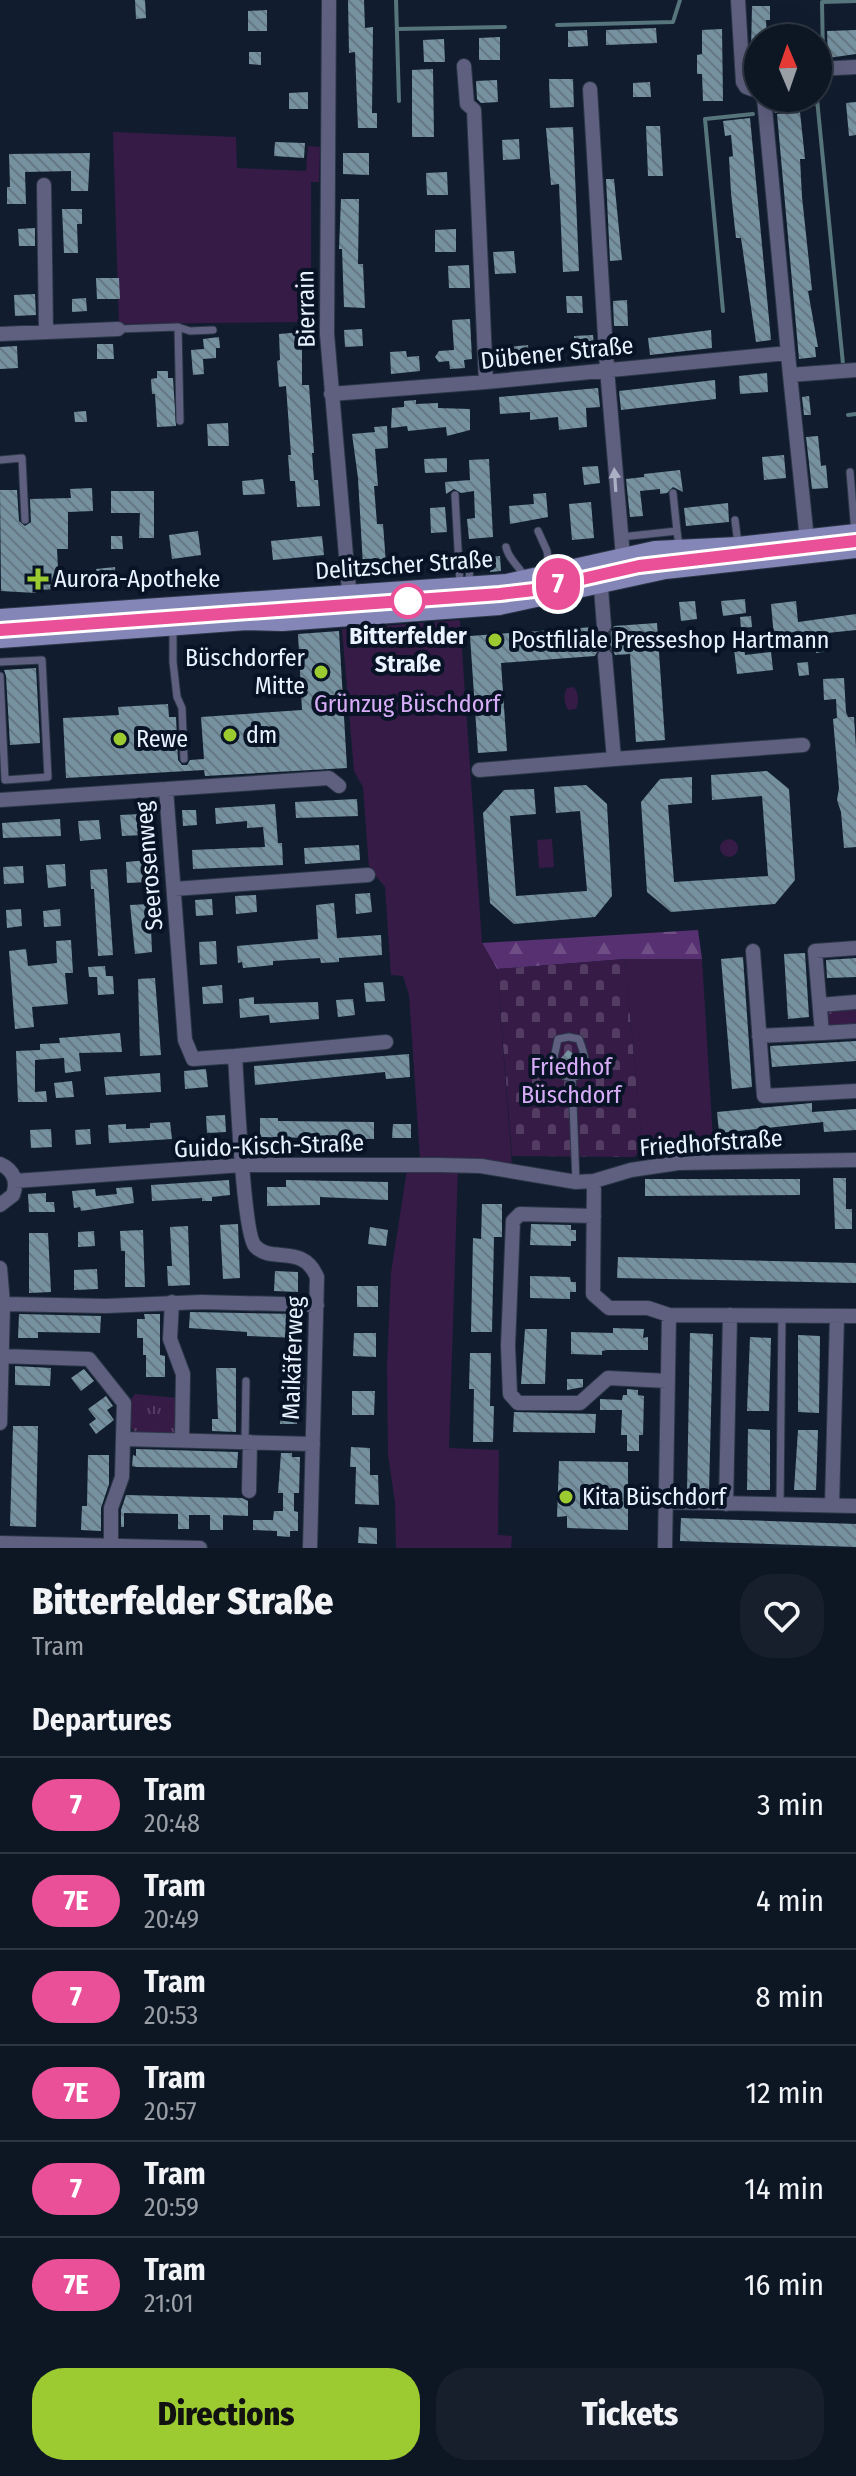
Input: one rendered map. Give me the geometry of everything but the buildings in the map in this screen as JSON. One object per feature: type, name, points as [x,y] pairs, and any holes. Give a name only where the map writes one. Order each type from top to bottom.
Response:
[{"type":"main road","name":"Delitzscher Straße","points":[[0,619],[351,616],[499,605],[600,572],[621,547],[678,540],[738,547],[856,534]]},
{"type":"main road","name":"Delitzscher Straße","points":[[0,638],[350,595],[527,581],[551,575],[665,569],[856,548]]},
{"type":"street","name":"Bierrain","points":[[329,0],[327,334],[351,616]]},
{"type":"street","points":[[738,0],[744,84]]},
{"type":"street","points":[[464,66],[467,104],[474,110],[486,382]]},
{"type":"street","points":[[832,68],[856,67]]},
{"type":"street","points":[[590,89],[621,547]]},
{"type":"street","points":[[765,112],[807,540]]},
{"type":"street","points":[[44,185],[46,332]]},
{"type":"street","points":[[0,334],[118,329]]},
{"type":"street","name":"Dübener Straße","points":[[331,394],[788,353]]},
{"type":"street","points":[[790,375],[856,370]]},
{"type":"street","points":[[600,572],[604,626]]},
{"type":"street","points":[[605,656],[614,759]]},
{"type":"street","points":[[479,770],[803,745]]},
{"type":"street","points":[[166,789],[329,778],[339,786]]},
{"type":"street","name":"Seerosenweg","points":[[0,800],[166,789],[185,1040],[193,1059],[235,1056]]},
{"type":"street","points":[[174,889],[368,875]]},
{"type":"street","points":[[822,1033],[815,951],[856,948]]},
{"type":"street","points":[[753,951],[764,1096],[856,1091]]},
{"type":"street","points":[[820,1005],[856,1002]]},
{"type":"street","points":[[759,1036],[856,1031]]},
{"type":"street","points":[[242,1165],[235,1056],[386,1042]]},
{"type":"street","name":"Friedhofstraße","points":[[523,1174],[576,1182],[594,1181],[657,1165],[856,1160]]},
{"type":"street","points":[[0,1164],[10,1171],[15,1181],[13,1195],[0,1205]]},
{"type":"street","name":"Guido-Kisch-Straße","points":[[15,1181],[242,1165],[459,1165],[523,1174]]},
{"type":"street","name":"Maikäferweg","points":[[242,1165],[253,1245],[262,1250],[304,1259],[314,1268],[317,1277],[310,1548]]},
{"type":"street","points":[[594,1181],[593,1294],[609,1308],[648,1308],[669,1315],[856,1316]]},
{"type":"street","points":[[594,1216],[520,1214],[513,1221],[508,1346],[510,1394],[518,1403],[580,1403],[608,1378],[668,1381]]},
{"type":"street","points":[[0,1268],[0,1423]]},
{"type":"street","points":[[1,1296],[106,1306],[172,1302],[317,1305]]},
{"type":"street","points":[[172,1302],[170,1339],[183,1374],[182,1440]]},
{"type":"street","points":[[665,1548],[669,1315]]},
{"type":"street","points":[[726,1504],[730,1315]]},
{"type":"street","points":[[832,1505],[837,1316]]},
{"type":"street","points":[[1,1356],[89,1359],[124,1403],[122,1477],[111,1508],[111,1546]]},
{"type":"street","points":[[123,1439],[313,1444]]},
{"type":"street","points":[[248,1442],[249,1491]]},
{"type":"street","points":[[666,1502],[856,1506]]},
{"type":"street","points":[[0,1543],[200,1548]]},
{"type":"lane","points":[[118,329],[178,327],[190,331],[213,330]]},
{"type":"lane","points":[[178,327],[180,421]]},
{"type":"lane","points":[[0,460],[22,458],[25,520]]},
{"type":"lane","points":[[850,472],[856,534]]},
{"type":"lane","points":[[673,493],[678,540]]},
{"type":"lane","points":[[455,495],[464,587]]},
{"type":"lane","points":[[735,520],[738,547]]},
{"type":"lane","points":[[538,531],[547,551],[551,575]]},
{"type":"lane","points":[[506,547],[508,557],[522,569],[527,581]]},
{"type":"lane","points":[[464,587],[470,562],[482,562]]},
{"type":"lane","points":[[172,616],[173,662],[177,697],[182,708],[184,759]]},
{"type":"lane","points":[[0,662],[42,660],[48,777],[5,780],[0,676]]},
{"type":"lane","points":[[558,1039],[579,1039],[586,1066],[583,1073],[572,1078],[557,1074],[554,1058],[558,1039]]},
{"type":"lane","points":[[572,1078],[576,1182]]},
{"type":"lane","points":[[780,1505],[782,1315]]},
{"type":"lane","points":[[246,1381],[248,1442]]},
{"type":"green space","points":[[113,132],[236,137],[237,168],[306,171],[308,146],[320,147],[319,182],[311,182],[311,322],[119,324]]},
{"type":"green space","name":"Grünzug Büschdorf","points":[[460,620],[482,943],[497,969],[512,1165],[484,1159],[420,1158],[409,995],[403,976],[391,975],[385,887],[369,868],[363,787],[354,771],[342,629]]},
{"type":"green space","points":[[574,687],[578,695],[577,706],[568,710],[565,693],[567,688]]},
{"type":"green space","points":[[552,839],[554,867],[539,868],[537,840]]},
{"type":"green space","points":[[729,839],[738,848],[729,857],[720,848]]},
{"type":"green space","points":[[698,930],[702,959],[625,959],[497,969],[482,943]]},
{"type":"green space","name":"Friedhof Büschdorf","points":[[625,959],[642,1145],[635,1157],[512,1156],[497,969]]},
{"type":"green space","points":[[625,959],[702,959],[713,1140],[642,1145]]},
{"type":"green space","points":[[856,1006],[856,1026],[827,1026],[824,1022],[827,1009]]},
{"type":"green space","points":[[458,1165],[449,1448],[499,1450],[498,1535],[512,1536],[511,1548],[396,1548],[395,1502],[388,1455],[387,1366],[391,1273],[407,1170]]},
{"type":"green space","points":[[135,1394],[177,1398],[178,1425],[175,1432],[169,1435],[137,1434],[129,1426],[128,1403]]},
{"type":"waterway","points":[[396,0],[399,101]]},
{"type":"waterway","points":[[557,25],[673,22],[680,0]]},
{"type":"waterway","points":[[822,2],[856,1]]},
{"type":"waterway","points":[[822,2],[822,24]]},
{"type":"waterway","points":[[397,29],[505,27]]},
{"type":"waterway","points":[[818,112],[843,364]]},
{"type":"waterway","points":[[723,311],[705,119],[753,114]]},
{"type":"waterway","points":[[848,415],[856,414]]},
{"type":"tunnel","points":[[604,626],[605,656]]},
{"type":"tram line","points":[[0,630],[500,594],[534,590],[639,566],[856,541]]},
{"type":"tram line","name":"7","points":[[0,630],[500,594],[534,590],[639,566],[856,541]]},
{"type":"place","name":"Aurora-Apotheke","points":[[38,579]]},
{"type":"place","name":"Bitterfelder Straße","points":[[408,601]]},
{"type":"place","name":"Postfiliale Presseshop Hartmann","points":[[495,640]]},
{"type":"place","name":"Büschdorfer Mitte","points":[[321,672]]},
{"type":"place","name":"dm","points":[[230,735]]},
{"type":"place","name":"Rewe","points":[[120,739]]},
{"type":"place","name":"Kita Büschdorf","points":[[566,1497]]}]
